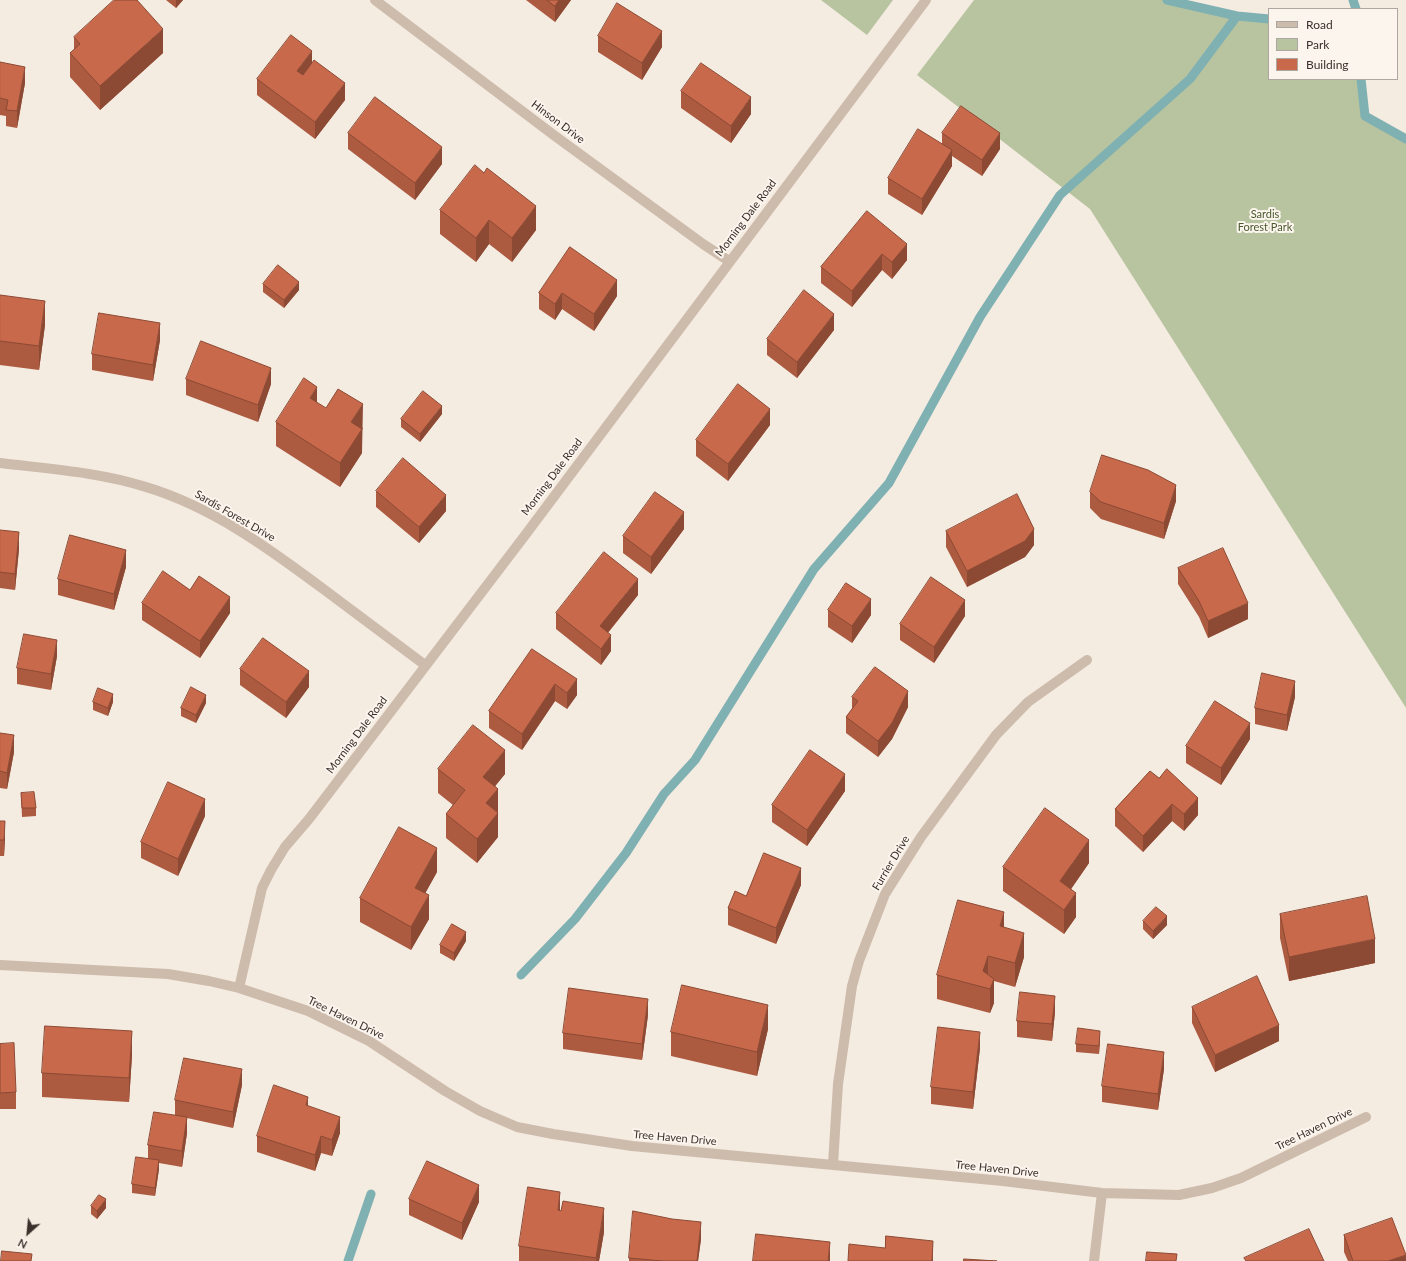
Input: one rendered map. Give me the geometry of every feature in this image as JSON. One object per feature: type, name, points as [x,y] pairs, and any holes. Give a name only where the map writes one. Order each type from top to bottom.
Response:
[{"type":"street","name":"Hinson Drive","points":[[374,0],[555,136],[703,244],[729,261]]},
{"type":"street","name":"Morning Dale Road","points":[[239,988],[262,888],[285,847],[309,819],[526,534],[926,0]]},
{"type":"street","name":"Sardis Forest Drive","points":[[0,463],[92,474],[146,487],[182,500],[216,517],[277,555],[425,665]]},
{"type":"street","name":"Furrier Drive","points":[[833,1164],[838,1084],[852,986],[859,960],[885,894],[921,837],[996,735],[1028,702],[1086,660]]},
{"type":"street","name":"Tree Haven Drive","points":[[0,965],[168,974],[239,988],[308,1011],[369,1041],[480,1112],[517,1127],[632,1146],[833,1164],[1003,1181],[1102,1193],[1179,1195],[1212,1188],[1241,1178],[1366,1117]]},
{"type":"street","points":[[1094,1261],[1102,1193]]},
{"type":"green space","points":[[821,0],[893,0],[867,35]]},
{"type":"green space","name":"Sardis Forest Park","points":[[974,0],[1167,0],[1237,16],[1268,19],[1268,80],[1361,80],[1365,116],[1406,139],[1406,708],[1090,209],[917,75]]},
{"type":"building","points":[[114,0],[137,0],[163,29],[100,86],[70,53],[80,44],[74,37]]},
{"type":"building","points":[[547,0],[559,0],[555,6]]},
{"type":"building","points":[[617,3],[662,31],[642,63],[598,36]]},
{"type":"building","points":[[291,35],[312,51],[297,71],[303,75],[314,60],[345,83],[315,122],[257,79]]},
{"type":"building","points":[[0,62],[25,67],[17,111],[6,110],[8,100],[0,98]]},
{"type":"building","points":[[701,63],[751,97],[731,126],[681,91]]},
{"type":"building","points":[[375,97],[442,147],[415,183],[348,133]]},
{"type":"building","points":[[961,106],[1000,133],[982,160],[942,133]]},
{"type":"building","points":[[918,129],[952,150],[922,199],[888,178]]},
{"type":"building","points":[[475,165],[484,173],[487,168],[536,206],[512,238],[489,220],[476,238],[440,210]]},
{"type":"building","points":[[867,211],[907,244],[892,262],[882,254],[852,291],[821,267]]},
{"type":"building","points":[[570,247],[617,280],[594,314],[562,293],[555,304],[539,293]]},
{"type":"building","points":[[278,265],[299,282],[284,300],[263,284]]},
{"type":"building","points":[[804,290],[834,314],[797,362],[767,339]]},
{"type":"building","points":[[0,295],[45,301],[39,346],[0,341]]},
{"type":"building","points":[[99,313],[160,323],[153,365],[92,354]]},
{"type":"building","points":[[201,341],[271,368],[258,405],[186,379]]},
{"type":"building","points":[[304,378],[317,387],[310,398],[326,408],[338,389],[363,404],[351,422],[362,429],[340,463],[276,422]]},
{"type":"building","points":[[738,384],[770,409],[728,464],[696,440]]},
{"type":"building","points":[[423,391],[442,406],[420,434],[401,419]]},
{"type":"building","points":[[1102,455],[1148,470],[1176,485],[1164,523],[1101,502],[1090,492]]},
{"type":"building","points":[[403,458],[446,495],[419,527],[376,491]]},
{"type":"building","points":[[655,492],[684,512],[651,557],[623,536]]},
{"type":"building","points":[[1017,494],[1034,529],[1025,541],[967,571],[946,531]]},
{"type":"building","points":[[0,530],[19,532],[15,574],[0,572]]},
{"type":"building","points":[[70,535],[126,550],[114,594],[58,579]]},
{"type":"building","points":[[1223,548],[1248,603],[1208,621],[1199,601],[1178,568]]},
{"type":"building","points":[[604,552],[638,579],[600,626],[611,635],[601,649],[556,613]]},
{"type":"building","points":[[163,571],[190,590],[199,576],[230,597],[200,641],[142,603]]},
{"type":"building","points":[[931,577],[965,600],[934,647],[900,624]]},
{"type":"building","points":[[846,583],[871,599],[852,626],[828,610]]},
{"type":"building","points":[[24,634],[57,640],[51,674],[17,668]]},
{"type":"building","points":[[263,638],[309,671],[286,702],[240,669]]},
{"type":"building","points":[[532,649],[577,679],[567,693],[555,684],[522,734],[489,711]]},
{"type":"building","points":[[875,667],[908,691],[892,723],[878,741],[846,717],[858,701],[852,697]]},
{"type":"building","points":[[1262,673],[1295,681],[1287,715],[1255,708]]},
{"type":"building","points":[[191,687],[206,695],[196,715],[181,708]]},
{"type":"building","points":[[98,688],[113,694],[108,708],[93,702]]},
{"type":"building","points":[[1215,701],[1250,723],[1221,768],[1186,746]]},
{"type":"building","points":[[473,725],[505,750],[483,777],[498,789],[486,803],[498,813],[477,839],[446,814],[465,790],[438,769]]},
{"type":"building","points":[[0,733],[14,735],[7,773],[0,771]]},
{"type":"building","points":[[810,750],[845,774],[807,830],[772,805]]},
{"type":"building","points":[[1167,769],[1198,798],[1184,814],[1172,804],[1143,836],[1115,809],[1150,771],[1159,778]]},
{"type":"building","points":[[168,782],[205,799],[178,859],[141,842]]},
{"type":"building","points":[[34,792],[36,808],[22,808],[21,793]]},
{"type":"building","points":[[1045,808],[1089,840],[1060,881],[1076,893],[1064,910],[1003,867]]},
{"type":"building","points":[[0,821],[5,821],[4,840],[0,840]]},
{"type":"building","points":[[399,827],[437,848],[415,888],[429,895],[411,927],[360,898]]},
{"type":"building","points":[[764,853],[801,868],[776,928],[728,908],[735,891],[746,896]]},
{"type":"building","points":[[1367,896],[1375,939],[1289,957],[1280,914]]},
{"type":"building","points":[[958,900],[1004,912],[1000,926],[1024,933],[1015,963],[988,956],[983,971],[994,979],[990,989],[937,975]]},
{"type":"building","points":[[1156,907],[1167,916],[1153,931],[1143,921]]},
{"type":"building","points":[[452,924],[466,932],[454,953],[440,945]]},
{"type":"building","points":[[1257,976],[1279,1025],[1215,1055],[1192,1007]]},
{"type":"building","points":[[682,985],[768,1005],[757,1052],[671,1032]]},
{"type":"building","points":[[569,988],[648,999],[642,1044],[563,1033]]},
{"type":"building","points":[[1020,992],[1055,996],[1052,1024],[1017,1021]]},
{"type":"building","points":[[45,1026],[132,1031],[129,1078],[42,1073]]},
{"type":"building","points":[[938,1027],[980,1032],[973,1092],[931,1087]]},
{"type":"building","points":[[1078,1028],[1100,1031],[1099,1046],[1076,1044]]},
{"type":"building","points":[[14,1043],[16,1092],[0,1093],[0,1044]]},
{"type":"building","points":[[1108,1044],[1164,1052],[1158,1094],[1102,1086]]},
{"type":"building","points":[[184,1058],[242,1069],[233,1112],[175,1100]]},
{"type":"building","points":[[274,1085],[308,1097],[306,1105],[340,1117],[332,1140],[321,1136],[315,1155],[257,1136]]},
{"type":"building","points":[[154,1112],[187,1117],[182,1151],[148,1145]]},
{"type":"building","points":[[136,1157],[159,1160],[155,1188],[132,1184]]},
{"type":"building","points":[[427,1161],[479,1185],[462,1223],[409,1199]]},
{"type":"building","points":[[528,1187],[560,1192],[558,1210],[561,1211],[563,1201],[604,1208],[596,1258],[519,1246]]},
{"type":"building","points":[[99,1195],[106,1199],[97,1211],[91,1206]]},
{"type":"building","points":[[633,1211],[672,1219],[701,1222],[697,1261],[663,1261],[629,1258]]},
{"type":"building","points":[[1392,1218],[1406,1255],[1388,1261],[1353,1261],[1344,1235]]},
{"type":"building","points":[[1309,1229],[1324,1261],[1246,1261],[1244,1258]]},
{"type":"building","points":[[756,1234],[830,1242],[828,1261],[753,1261]]},
{"type":"building","points":[[886,1236],[933,1241],[932,1261],[848,1261],[849,1244],[885,1248]]},
{"type":"building","points":[[2,1251],[32,1254],[31,1261],[1,1261]]},
{"type":"building","points":[[1147,1252],[1177,1254],[1176,1261],[1146,1261]]},
{"type":"building","points":[[964,1259],[997,1261],[964,1261]]},
{"type":"waterway","points":[[1167,0],[1237,16],[1268,19]]},
{"type":"waterway","points":[[1353,0],[1356,8]]},
{"type":"waterway","points":[[521,975],[575,919],[626,853],[664,794],[695,760],[814,569],[889,483],[980,317],[1060,195],[1190,79],[1237,16]]},
{"type":"waterway","points":[[1361,80],[1365,116],[1406,139]]},
{"type":"waterway","points":[[348,1261],[371,1194]]}]
